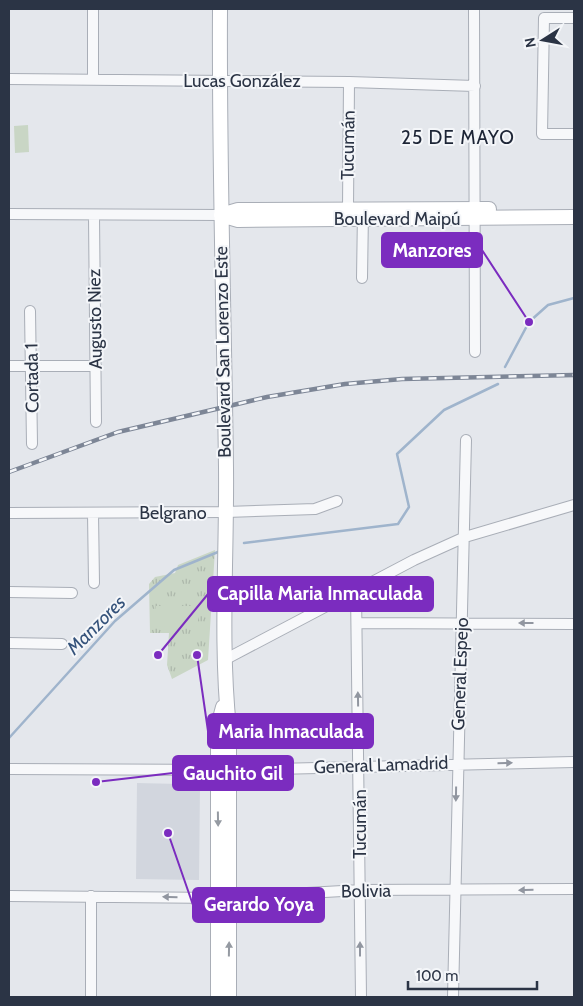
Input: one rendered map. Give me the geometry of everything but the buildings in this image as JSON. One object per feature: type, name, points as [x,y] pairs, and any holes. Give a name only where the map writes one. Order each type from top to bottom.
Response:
[{"type":"main road","name":"Boulevard San Lorenzo Este","points":[[220,9],[219,81],[226,512],[226,696],[223,770],[229,997]]},
{"type":"main road","name":"Boulevard Maipú","points":[[221,215],[238,210],[348,208],[363,214]]},
{"type":"main road","name":"Boulevard Maipú","points":[[475,214],[574,208]]},
{"type":"main road","name":"Boulevard Maipú","points":[[221,215],[238,220],[363,214],[475,214],[574,217]]},
{"type":"main road","name":"Boulevard San Lorenzo Este","points":[[218,997],[225,897]]},
{"type":"street","points":[[93,9],[94,79]]},
{"type":"street","points":[[474,9],[475,352]]},
{"type":"street","points":[[574,18],[544,18],[542,134],[574,134]]},
{"type":"street","name":"Lucas González","points":[[9,79],[349,82],[475,86]]},
{"type":"street","name":"Tucumán","points":[[348,208],[349,82]]},
{"type":"street","name":"Boulevard Maipú","points":[[9,214],[94,216],[221,215]]},
{"type":"street","points":[[362,278],[363,214]]},
{"type":"street","name":"Augusto Niez","points":[[94,216],[96,422]]},
{"type":"street","name":"Cortada 1","points":[[30,311],[32,444]]},
{"type":"street","points":[[9,366],[96,366]]},
{"type":"street","name":"General Espejo","points":[[453,997],[466,440]]},
{"type":"street","name":"Belgrano","points":[[9,513],[226,512],[315,509],[337,502]]},
{"type":"street","points":[[226,660],[414,560],[465,537],[574,505]]},
{"type":"street","points":[[93,513],[94,583]]},
{"type":"street","name":"Tucumán","points":[[356,591],[358,623],[361,997]]},
{"type":"street","points":[[9,592],[72,593]]},
{"type":"street","points":[[358,623],[574,624]]},
{"type":"street","points":[[9,643],[62,644]]},
{"type":"street","name":"General Lamadrid","points":[[9,768],[223,770],[457,763],[574,762]]},
{"type":"street","name":"Bolivia","points":[[9,896],[225,897],[360,890],[574,889]]},
{"type":"street","points":[[90,896],[91,997]]},
{"type":"shaded area","points":[[137,783],[180,784],[180,786],[200,787],[199,880],[136,879]]},
{"type":"green space","points":[[28,125],[29,152],[15,153],[14,126]]},
{"type":"green space","points":[[215,550],[208,660],[172,679],[167,665],[169,633],[150,633],[149,584],[155,577],[175,573],[178,565]]},
{"type":"green space","points":[[156,606],[198,606],[198,626],[156,627]]},
{"type":"waterway","name":"Manzores","points":[[505,367],[529,322],[548,305],[574,298]]},
{"type":"waterway","name":"Manzores","points":[[244,543],[398,524],[409,507],[397,454],[444,410],[498,384]]},
{"type":"waterway","name":"Manzores","points":[[9,738],[115,621],[174,570],[218,552]]},
{"type":"railway","points":[[9,472],[118,432],[267,397],[345,384],[402,379],[574,375]]},
{"type":"place","name":"Manzores","points":[[529,322]]},
{"type":"place","name":"Capilla Maria Inmaculada","points":[[158,655]]},
{"type":"place","name":"Maria Inmaculada","points":[[197,655]]},
{"type":"place","name":"Gauchito Gil","points":[[96,782]]},
{"type":"place","name":"Gerardo Yoya","points":[[168,833]]},
{"type":"district","name":"25 DE MAYO","points":[[458,137]]}]
